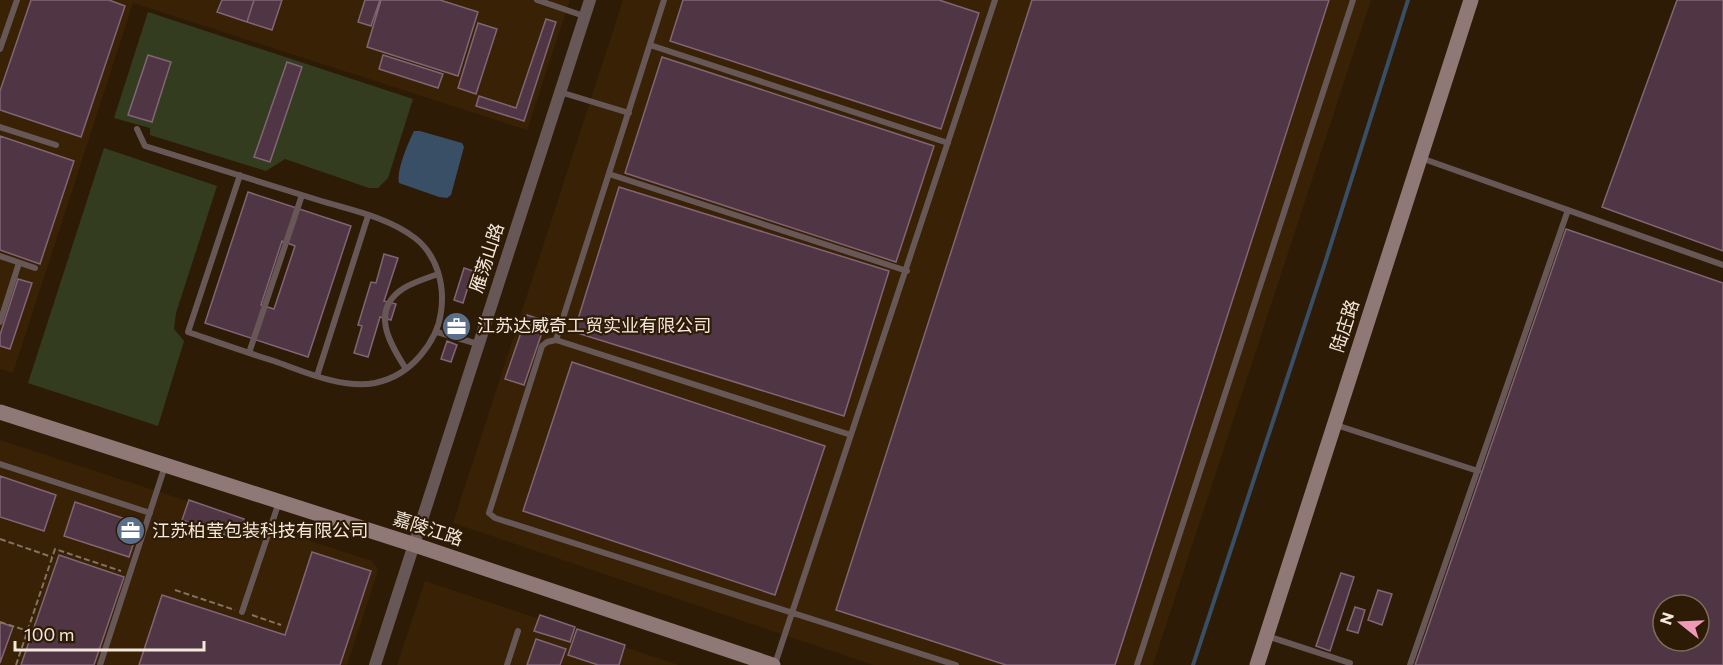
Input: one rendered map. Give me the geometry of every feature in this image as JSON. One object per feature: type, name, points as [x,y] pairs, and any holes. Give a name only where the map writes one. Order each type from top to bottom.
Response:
[{"type":"street","name":"雁荡山路","points":[[375,665],[590,0]]},
{"type":"street","name":"陆庄路","points":[[1257,665],[1472,0]]},
{"type":"street","name":"嘉陵江路","points":[[0,412],[415,545],[774,665]]},
{"type":"lane","points":[[0,49],[16,0]]},
{"type":"lane","points":[[537,0],[584,16]]},
{"type":"lane","points":[[556,340],[664,0]]},
{"type":"lane","points":[[774,665],[907,271],[995,0]]},
{"type":"lane","points":[[1137,665],[1353,0]]},
{"type":"lane","points":[[650,45],[948,143]]},
{"type":"lane","points":[[560,92],[629,113]]},
{"type":"lane","points":[[0,127],[56,146]]},
{"type":"lane","points":[[137,129],[146,146],[240,175],[385,221],[416,238],[435,261],[441,284],[441,310],[437,332],[427,349],[397,376],[374,383],[351,384],[317,376],[188,332],[240,175]]},
{"type":"lane","points":[[1421,157],[1723,266]]},
{"type":"lane","points":[[609,174],[907,271]]},
{"type":"lane","points":[[249,353],[302,195]]},
{"type":"lane","points":[[1410,665],[1568,210]]},
{"type":"lane","points":[[317,376],[368,216]]},
{"type":"lane","points":[[0,256],[35,268]]},
{"type":"lane","points":[[0,322],[19,263]]},
{"type":"lane","points":[[406,369],[391,345],[384,324],[391,300],[403,288],[438,274]]},
{"type":"lane","points":[[437,332],[478,345]]},
{"type":"lane","points":[[851,435],[556,340],[542,346],[489,513],[495,518],[956,665]]},
{"type":"lane","points":[[1334,424],[1478,471]]},
{"type":"lane","points":[[0,464],[150,513]]},
{"type":"lane","points":[[100,665],[165,465]]},
{"type":"lane","points":[[242,612],[279,502]]},
{"type":"lane","points":[[507,665],[518,632]]},
{"type":"lane","points":[[1266,636],[1350,663]]},
{"type":"path","points":[[0,539],[52,557]]},
{"type":"path","points":[[16,665],[56,549],[130,573]]},
{"type":"path","points":[[175,590],[281,625]]},
{"type":"path","points":[[0,622],[28,631]]},
{"type":"shaded area","points":[[0,0],[570,0],[527,130],[133,3],[13,373],[0,369]]},
{"type":"shaded area","points":[[623,0],[1371,0],[1153,665],[873,665],[453,523]]},
{"type":"shaded area","points":[[0,440],[372,561],[378,570],[347,665],[0,665]]},
{"type":"shaded area","points":[[425,581],[679,665],[397,665]]},
{"type":"green space","points":[[148,12],[413,99],[388,178],[378,188],[369,188],[285,159],[266,171],[150,135],[150,128],[114,118]]},
{"type":"green space","points":[[104,148],[217,186],[176,313],[174,329],[184,341],[158,426],[28,383]]},
{"type":"water","points":[[414,131],[462,143],[464,147],[451,195],[447,198],[399,183],[401,164]]},
{"type":"building","points":[[31,0],[109,0],[125,6],[81,137],[0,110],[0,91]]},
{"type":"building","points":[[222,0],[254,0],[247,22],[217,12]]},
{"type":"building","points":[[254,0],[282,0],[272,30],[247,22]]},
{"type":"building","points":[[365,0],[380,0],[371,26],[358,22]]},
{"type":"building","points":[[381,0],[440,0],[478,12],[458,76],[367,47]]},
{"type":"building","points":[[683,0],[939,0],[979,13],[941,129],[670,41]]},
{"type":"building","points":[[1032,0],[1329,0],[1115,665],[1006,665],[836,610]]},
{"type":"building","points":[[1677,0],[1723,0],[1723,251],[1602,207]]},
{"type":"building","points":[[546,19],[556,22],[524,121],[476,106],[479,96],[516,108]]},
{"type":"building","points":[[478,23],[497,29],[476,94],[458,88]]},
{"type":"building","points":[[148,55],[171,62],[152,122],[128,115]]},
{"type":"building","points":[[383,55],[443,74],[438,88],[379,69]]},
{"type":"building","points":[[662,57],[934,146],[896,262],[625,173]]},
{"type":"building","points":[[287,62],[302,67],[270,162],[254,157]]},
{"type":"building","points":[[0,136],[74,161],[40,264],[0,250]]},
{"type":"building","points":[[619,187],[889,271],[844,416],[574,332]]},
{"type":"building","points":[[248,192],[351,226],[308,357],[205,323]],"holes":[[[282,241],[295,246],[274,309],[261,305]]]},
{"type":"building","points":[[1566,229],[1723,283],[1723,665],[1415,665]]},
{"type":"building","points":[[384,254],[398,258],[384,301],[396,304],[391,320],[380,317],[368,357],[354,353],[362,326],[358,325],[371,282],[376,283]]},
{"type":"building","points":[[464,268],[473,271],[463,303],[454,300]]},
{"type":"building","points":[[18,279],[32,283],[10,349],[0,346],[0,335]]},
{"type":"building","points":[[527,315],[546,321],[524,385],[505,379]]},
{"type":"building","points":[[447,341],[457,345],[451,362],[441,359]]},
{"type":"building","points":[[572,362],[825,446],[775,595],[523,511]]},
{"type":"building","points":[[0,476],[56,495],[44,531],[0,517]]},
{"type":"building","points":[[189,500],[244,519],[237,539],[182,520]]},
{"type":"building","points":[[75,502],[140,524],[129,557],[64,536]]},
{"type":"building","points":[[312,552],[371,571],[340,665],[139,665],[162,595],[285,635]]},
{"type":"building","points":[[59,555],[124,577],[94,665],[21,665]]},
{"type":"building","points":[[1341,573],[1354,577],[1330,651],[1316,646]]},
{"type":"building","points":[[1378,590],[1392,594],[1382,625],[1368,620]]},
{"type":"building","points":[[1355,607],[1365,610],[1358,633],[1347,630]]},
{"type":"building","points":[[540,615],[575,627],[570,642],[534,631]]},
{"type":"building","points":[[0,622],[13,627],[0,663]]},
{"type":"building","points":[[577,629],[625,645],[619,665],[598,665],[568,655]]},
{"type":"building","points":[[536,639],[566,649],[560,665],[527,665]]},
{"type":"waterway","points":[[1193,665],[1324,266],[1408,0]]},
{"type":"place","name":"江苏达威奇工贸实业有限公司","points":[[456,326]]},
{"type":"place","name":"江苏柏莹包装科技有限公司","points":[[131,531]]}]
